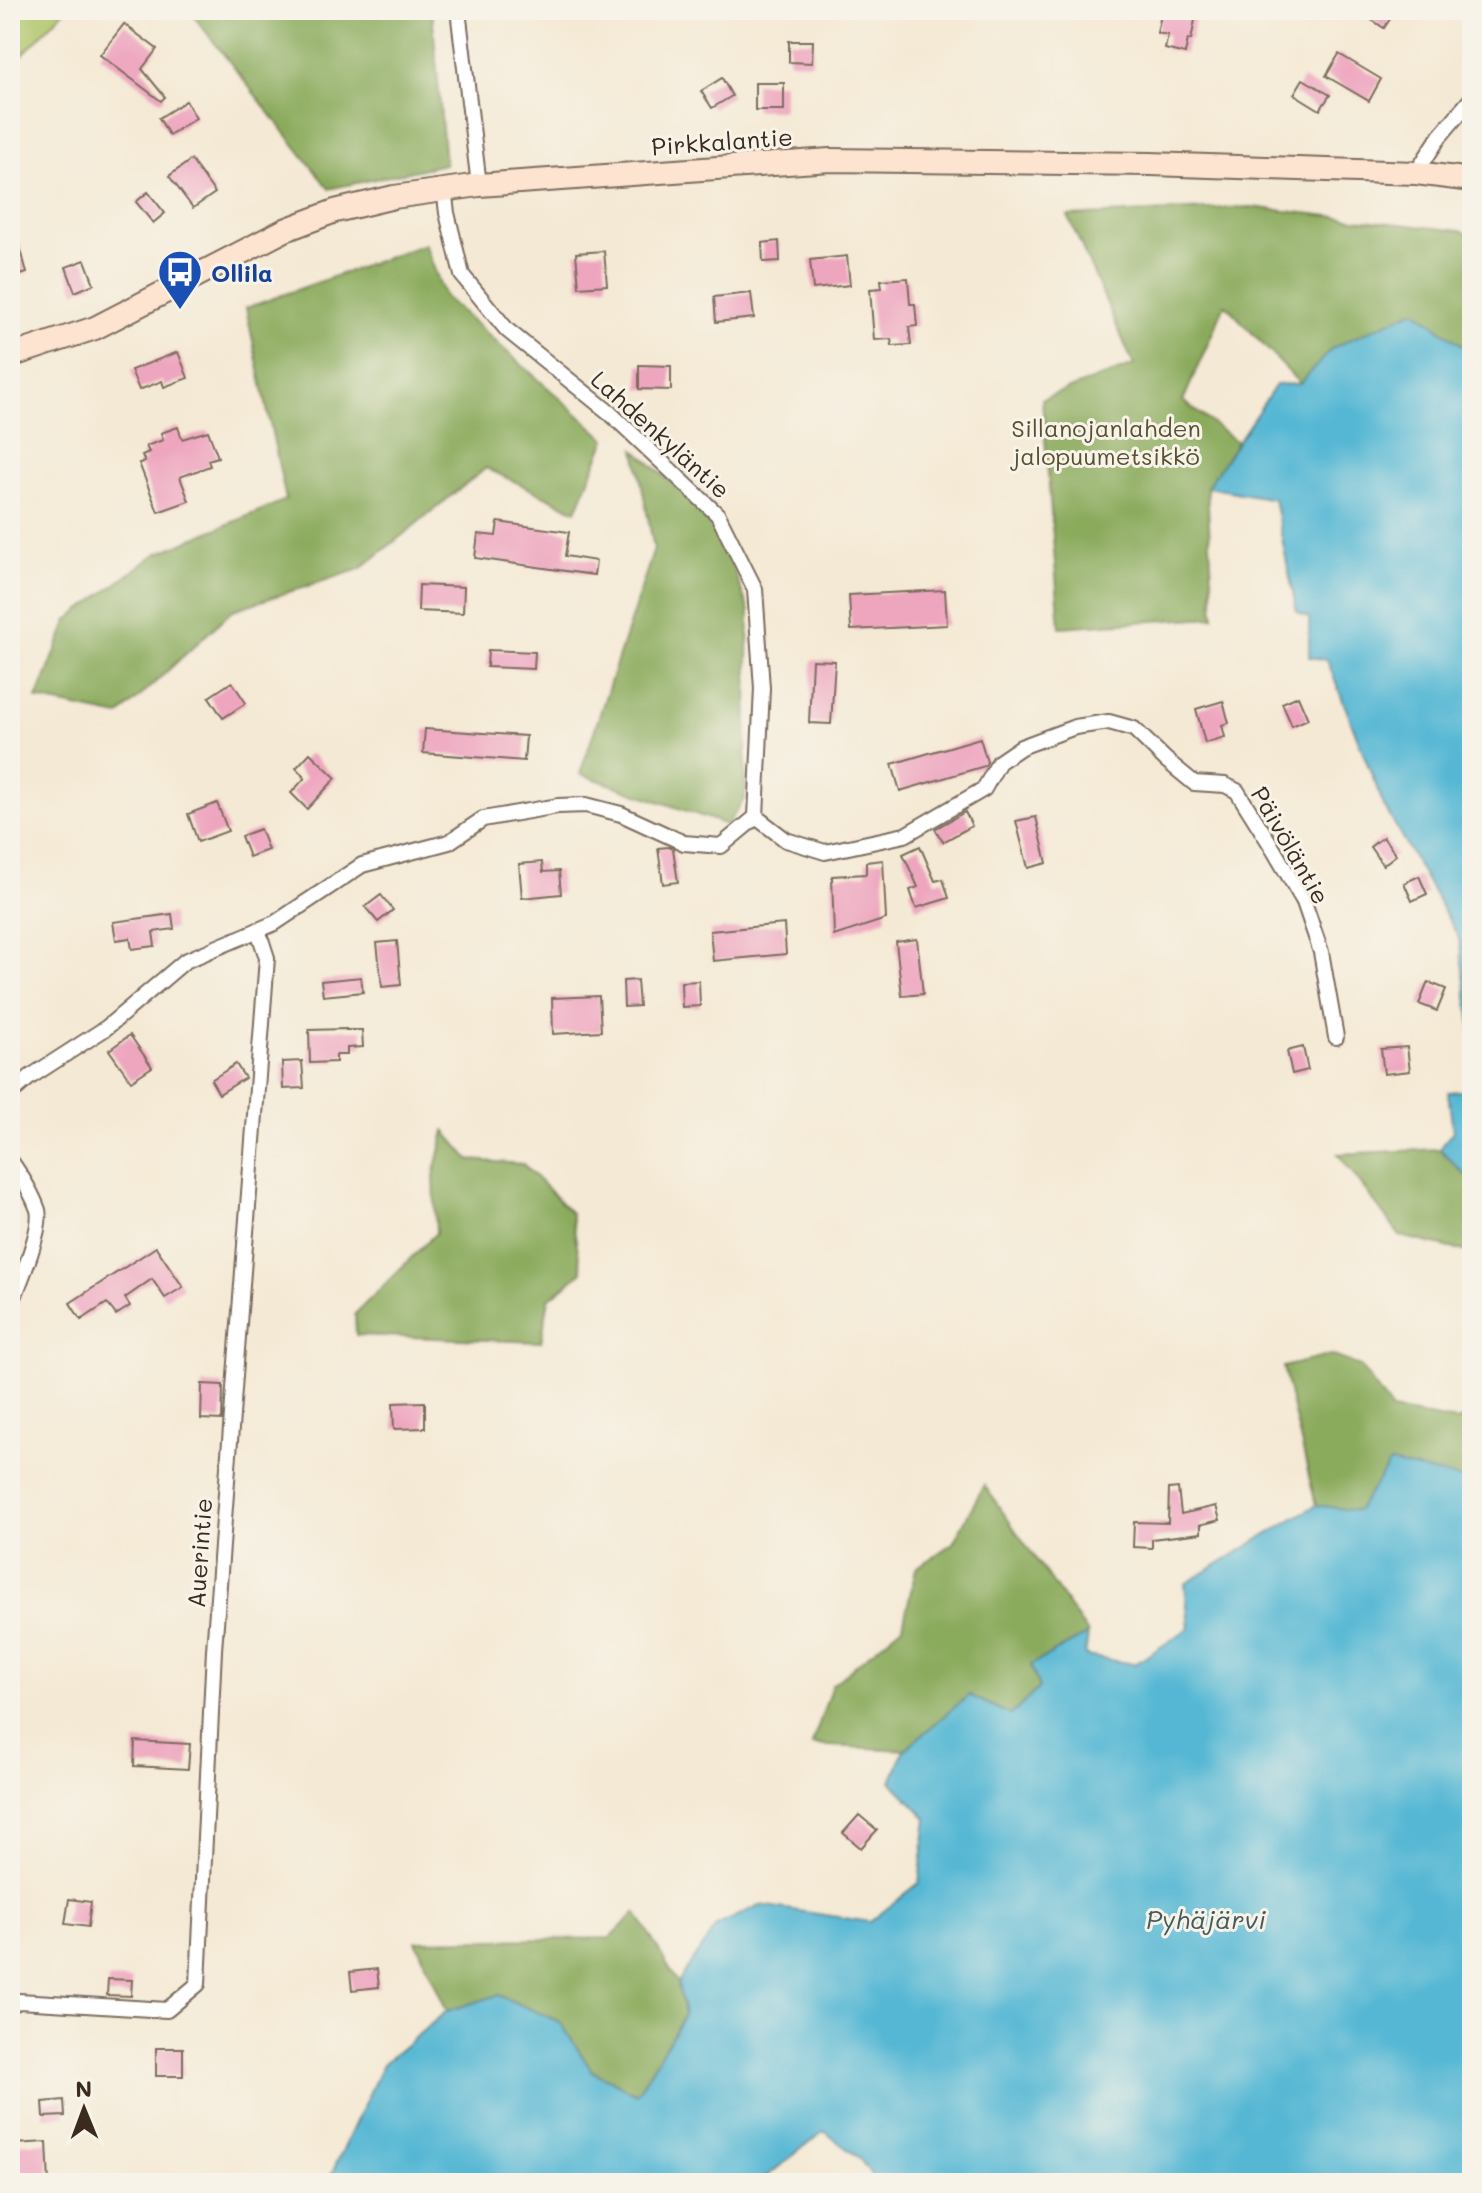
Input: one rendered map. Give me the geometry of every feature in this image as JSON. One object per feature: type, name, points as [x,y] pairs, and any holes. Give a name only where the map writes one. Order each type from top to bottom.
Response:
[{"type":"street","points":[[458,10],[479,185]]},
{"type":"street","points":[[1416,173],[1440,136],[1472,98]]},
{"type":"street","name":"Pirkkalantie","points":[[10,356],[95,328],[285,230],[335,211],[444,189],[830,160],[1151,164],[1416,173],[1472,180]]},
{"type":"street","name":"Lahdenkyläntie","points":[[444,189],[462,275],[507,330],[610,413],[718,515],[749,576],[755,589],[762,688],[756,817]]},
{"type":"street","name":"Päivöläntie","points":[[756,817],[786,840],[825,852],[905,835],[984,789],[999,762],[1021,747],[1087,725],[1109,722],[1134,729],[1194,783],[1225,785],[1237,791],[1304,902],[1321,952],[1336,1037]]},
{"type":"street","points":[[10,1094],[30,1077],[106,1028],[185,961],[275,923],[362,865],[449,842],[483,819],[558,806],[586,805],[621,814],[684,843],[721,846],[756,817]]},
{"type":"street","name":"Auerintie","points":[[10,2006],[19,2001],[167,2010],[198,1984],[214,1650],[267,958],[258,930]]},
{"type":"street","points":[[10,1160],[39,1213],[33,1244],[10,1307]]},
{"type":"green space","points":[[10,10],[65,10],[10,68]]},
{"type":"green space","points":[[189,10],[432,10],[445,164],[329,189]]},
{"type":"green space","name":"Sillanojanlahden jalopuumetsikkö","points":[[1251,207],[1461,231],[1472,235],[1472,353],[1415,310],[1332,348],[1300,384],[1225,304],[1183,401],[1237,442],[1207,487],[1214,617],[1060,627],[1042,399],[1134,365],[1068,216]]},
{"type":"green space","points":[[425,244],[445,297],[606,439],[576,511],[486,468],[360,569],[233,610],[119,716],[37,699],[68,620],[156,554],[286,500],[246,308]]},
{"type":"green space","points":[[635,449],[717,525],[749,611],[745,798],[727,825],[580,774],[654,549]]},
{"type":"green space","points":[[445,1131],[470,1160],[523,1164],[571,1213],[582,1272],[549,1299],[541,1342],[356,1335],[355,1314],[436,1233],[434,1176]]},
{"type":"green space","points":[[1440,1149],[1472,1182],[1472,1253],[1400,1236],[1338,1154]]},
{"type":"green space","points":[[1331,1355],[1360,1366],[1392,1410],[1457,1421],[1472,1414],[1472,1481],[1357,1511],[1316,1505],[1283,1367]]},
{"type":"green space","points":[[984,1485],[1088,1634],[1031,1665],[1039,1688],[1011,1715],[969,1695],[904,1750],[812,1745],[832,1685],[903,1626],[916,1568],[953,1543]]},
{"type":"green space","points":[[636,1912],[678,1983],[684,2015],[637,2094],[592,2071],[560,2022],[498,1995],[447,2011],[416,1941],[610,1938]]},
{"type":"water","points":[[1415,310],[1472,353],[1472,1031],[1459,938],[1384,806],[1327,660],[1309,657],[1309,618],[1297,612],[1274,499],[1207,487],[1276,385],[1300,384],[1332,348]]},
{"type":"water","points":[[1472,1090],[1472,1182],[1440,1149],[1453,1131],[1448,1092]]},
{"type":"water","name":"Pyhäjärvi","points":[[1390,1463],[1472,1481],[1472,2183],[877,2183],[859,2158],[824,2131],[761,2183],[323,2183],[332,2173],[383,2064],[447,2011],[498,1995],[560,2022],[592,2071],[637,2094],[684,2015],[678,1983],[716,1926],[760,1905],[870,1922],[919,1883],[927,1818],[891,1782],[904,1750],[969,1695],[1011,1715],[1039,1688],[1031,1665],[1088,1634],[1085,1656],[1135,1664],[1189,1628],[1185,1584],[1316,1505],[1357,1511]]},
{"type":"building","points":[[1162,10],[1197,10],[1185,54],[1165,49],[1168,35],[1157,33]]},
{"type":"building","points":[[1357,10],[1396,10],[1384,28]]},
{"type":"building","points":[[124,24],[157,49],[142,69],[165,97],[161,101],[100,55]]},
{"type":"building","points":[[789,41],[813,41],[812,63],[789,62]]},
{"type":"building","points":[[1339,54],[1381,79],[1369,101],[1326,76]]},
{"type":"building","points":[[722,78],[732,96],[712,108],[701,91]]},
{"type":"building","points":[[1303,79],[1330,95],[1320,110],[1294,94]]},
{"type":"building","points":[[755,83],[784,83],[784,110],[755,110]]},
{"type":"building","points":[[186,101],[196,118],[169,135],[159,118]]},
{"type":"building","points":[[191,160],[215,193],[193,208],[169,176]]},
{"type":"building","points":[[148,192],[165,213],[153,223],[136,202]]},
{"type":"building","points":[[10,227],[15,227],[27,273],[10,278]]},
{"type":"building","points":[[779,241],[780,261],[763,262],[762,243]]},
{"type":"building","points":[[604,251],[607,285],[579,287],[576,253]]},
{"type":"building","points":[[847,256],[850,285],[813,289],[810,260]]},
{"type":"building","points":[[85,260],[94,284],[75,292],[66,267]]},
{"type":"building","points":[[908,278],[910,304],[915,304],[917,326],[909,327],[911,345],[892,346],[891,339],[874,340],[870,289],[882,288],[881,280]]},
{"type":"building","points":[[751,293],[754,318],[716,322],[714,297]]},
{"type":"building","points":[[178,352],[188,378],[164,387],[162,381],[139,390],[131,370]]},
{"type":"building","points":[[639,365],[671,366],[671,390],[639,389]]},
{"type":"building","points":[[178,427],[182,439],[208,431],[218,457],[208,460],[210,466],[180,477],[189,501],[158,512],[139,463],[145,462],[142,455],[149,452],[146,446],[163,440],[161,433]]},
{"type":"building","points":[[498,522],[569,532],[565,556],[596,561],[594,575],[475,558],[478,534],[496,536]]},
{"type":"building","points":[[419,585],[464,587],[463,613],[418,611]]},
{"type":"building","points":[[945,590],[947,625],[851,630],[849,595]]},
{"type":"building","points":[[488,650],[535,652],[534,669],[487,667]]},
{"type":"building","points":[[812,660],[835,661],[831,724],[809,723]]},
{"type":"building","points":[[232,682],[246,703],[223,718],[209,697]]},
{"type":"building","points":[[1298,696],[1308,719],[1292,726],[1282,703]]},
{"type":"building","points":[[1223,701],[1229,723],[1222,725],[1225,737],[1205,743],[1196,709]]},
{"type":"building","points":[[425,729],[526,736],[524,761],[423,753]]},
{"type":"building","points":[[980,738],[987,762],[985,766],[900,791],[892,764]]},
{"type":"building","points":[[310,753],[336,778],[307,809],[291,793],[305,778],[296,768]]},
{"type":"building","points":[[217,803],[228,831],[198,842],[188,814]]},
{"type":"building","points":[[965,812],[972,826],[943,842],[935,829]]},
{"type":"building","points":[[1036,817],[1047,863],[1028,868],[1016,821]]},
{"type":"building","points":[[260,829],[268,850],[249,857],[241,836]]},
{"type":"building","points":[[1383,837],[1396,855],[1383,865],[1370,847]]},
{"type":"building","points":[[920,846],[935,881],[943,879],[949,898],[916,908],[910,890],[918,887],[903,854]]},
{"type":"building","points":[[658,848],[673,849],[678,882],[663,884]]},
{"type":"building","points":[[883,860],[886,919],[834,936],[832,876],[866,874],[866,862]]},
{"type":"building","points":[[542,862],[543,872],[559,871],[561,894],[522,898],[519,864]]},
{"type":"building","points":[[1419,876],[1427,894],[1412,901],[1404,883]]},
{"type":"building","points":[[381,895],[393,910],[378,922],[365,907]]},
{"type":"building","points":[[172,914],[174,929],[153,932],[155,946],[132,949],[130,938],[116,940],[113,922]]},
{"type":"building","points":[[784,924],[786,954],[713,961],[710,931]]},
{"type":"building","points":[[917,939],[923,994],[902,996],[896,942]]},
{"type":"building","points":[[397,941],[401,985],[382,987],[377,943]]},
{"type":"building","points":[[361,977],[363,992],[323,996],[321,981]]},
{"type":"building","points":[[637,980],[639,1006],[624,1007],[623,981]]},
{"type":"building","points":[[699,981],[700,1006],[682,1007],[681,982]]},
{"type":"building","points":[[1428,982],[1446,989],[1437,1011],[1419,1004]]},
{"type":"building","points":[[599,996],[601,1031],[553,1034],[552,998]]},
{"type":"building","points":[[309,1030],[362,1030],[363,1047],[347,1048],[347,1055],[336,1055],[336,1062],[310,1063]]},
{"type":"building","points":[[130,1035],[152,1067],[131,1081],[109,1050]]},
{"type":"building","points":[[1303,1047],[1308,1070],[1292,1074],[1287,1051]]},
{"type":"building","points":[[1407,1047],[1410,1071],[1384,1074],[1381,1049]]},
{"type":"building","points":[[302,1061],[304,1088],[283,1089],[282,1062]]},
{"type":"building","points":[[236,1064],[245,1078],[219,1094],[211,1080]]},
{"type":"building","points":[[156,1247],[183,1287],[165,1298],[152,1279],[125,1298],[130,1306],[116,1315],[107,1303],[81,1320],[70,1303]]},
{"type":"building","points":[[202,1384],[223,1385],[222,1420],[201,1419]]},
{"type":"building","points":[[425,1402],[425,1428],[394,1429],[393,1403]]},
{"type":"building","points":[[1178,1488],[1181,1514],[1216,1506],[1220,1520],[1199,1525],[1201,1533],[1152,1539],[1152,1548],[1133,1547],[1134,1522],[1168,1523],[1169,1489]]},
{"type":"building","points":[[135,1741],[190,1744],[188,1769],[134,1766]]},
{"type":"building","points":[[859,1815],[877,1830],[861,1848],[843,1833]]},
{"type":"building","points":[[69,1899],[91,1902],[88,1927],[65,1924]]},
{"type":"building","points":[[377,1969],[379,1987],[352,1990],[350,1972]]},
{"type":"building","points":[[108,1979],[132,1980],[131,1996],[107,1995]]},
{"type":"building","points":[[156,2048],[183,2048],[183,2076],[156,2076]]},
{"type":"building","points":[[64,2100],[65,2116],[44,2117],[43,2102]]},
{"type":"building","points":[[47,2142],[49,2183],[16,2183],[14,2144]]},
{"type":"place","name":"Ollila","points":[[180,311]]}]
